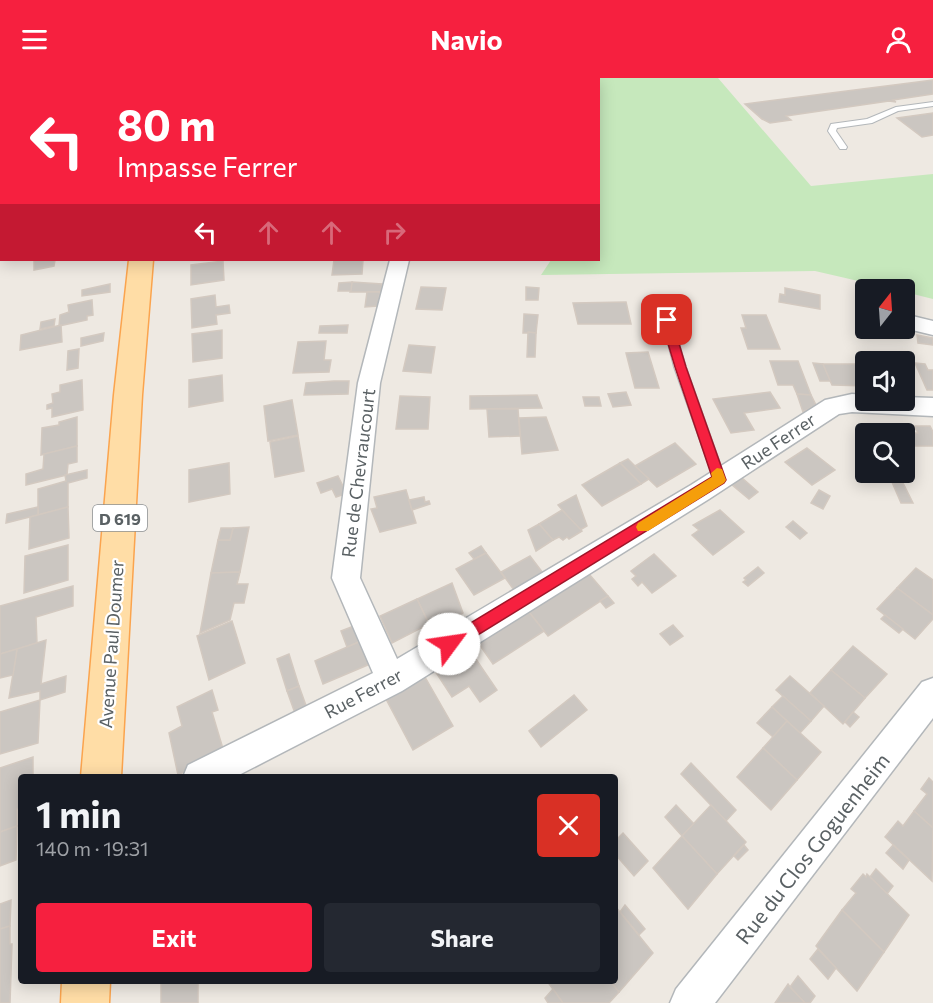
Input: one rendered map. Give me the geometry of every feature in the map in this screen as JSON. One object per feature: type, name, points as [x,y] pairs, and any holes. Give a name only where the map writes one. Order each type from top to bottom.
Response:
[{"type":"main road","name":"Avenue Paul Doumer","points":[[102,774],[128,407],[141,261]]},
{"type":"main road","points":[[85,1003],[86,984]]},
{"type":"street","name":"Rue de Chevraucourt","points":[[391,680],[346,578],[369,383],[399,261]]},
{"type":"street","points":[[915,323],[933,327]]},
{"type":"street","name":"Rue Ferrer","points":[[206,774],[391,680],[720,480],[833,406],[852,403],[933,407]]},
{"type":"street","name":"Rue du Clos Goguenheim","points":[[690,1003],[933,693]]},
{"type":"lane","points":[[843,147],[832,131],[834,126],[870,121],[896,109],[933,104]]},
{"type":"lane","points":[[667,320],[680,367],[720,480]]},
{"type":"green space","points":[[600,78],[718,78],[811,186],[933,174],[933,299],[915,294],[915,279],[855,280],[815,271],[541,275],[550,261],[600,261]]},
{"type":"building","points":[[933,80],[933,94],[893,100],[896,102],[889,101],[786,116],[791,120],[770,123],[745,104]]},
{"type":"building","points":[[933,113],[933,135],[922,137],[897,118]]},
{"type":"building","points":[[34,261],[55,261],[54,266],[34,270]]},
{"type":"building","points":[[223,261],[224,280],[191,285],[191,265]]},
{"type":"building","points":[[334,261],[363,261],[362,274],[332,275]]},
{"type":"building","points":[[352,282],[382,284],[381,292],[350,292]]},
{"type":"building","points":[[352,282],[351,291],[338,291],[339,283]]},
{"type":"building","points":[[110,284],[110,292],[82,296],[82,290]]},
{"type":"building","points":[[421,287],[446,288],[442,310],[416,309]]},
{"type":"building","points":[[526,287],[539,288],[538,300],[526,300]]},
{"type":"building","points":[[785,288],[820,295],[820,309],[779,302],[780,294],[785,295]]},
{"type":"building","points":[[367,292],[380,292],[378,306],[365,307]]},
{"type":"building","points":[[215,295],[216,307],[229,305],[230,313],[216,315],[217,324],[192,328],[191,299]]},
{"type":"building","points":[[92,300],[93,315],[87,316],[87,320],[59,326],[60,315],[69,312],[68,305]]},
{"type":"building","points":[[626,302],[631,324],[578,324],[573,303]]},
{"type":"building","points":[[524,314],[538,315],[536,333],[523,333]]},
{"type":"building","points":[[742,315],[766,315],[780,349],[748,349],[741,328],[746,328]]},
{"type":"building","points":[[55,319],[54,326],[40,329],[41,322]]},
{"type":"building","points":[[61,325],[62,342],[20,350],[21,335]]},
{"type":"building","points":[[348,325],[347,333],[319,333],[320,326]]},
{"type":"building","points":[[222,330],[222,358],[193,362],[192,334]]},
{"type":"building","points":[[528,332],[536,333],[535,357],[527,357]]},
{"type":"building","points":[[104,333],[103,341],[81,346],[81,338]]},
{"type":"building","points":[[917,335],[933,338],[933,345],[918,343]]},
{"type":"building","points":[[326,341],[324,360],[331,360],[329,372],[293,373],[298,342]]},
{"type":"building","points":[[409,345],[435,347],[431,373],[403,371]]},
{"type":"building","points":[[79,349],[78,368],[67,370],[68,351]]},
{"type":"building","points":[[648,352],[659,388],[635,388],[626,353]]},
{"type":"building","points":[[770,361],[798,361],[811,395],[797,394],[793,385],[778,385]]},
{"type":"building","points":[[813,363],[823,364],[831,381],[820,381]]},
{"type":"building","points":[[915,363],[925,364],[928,370],[933,370],[933,390],[927,390]]},
{"type":"building","points":[[823,364],[855,364],[855,386],[832,385]]},
{"type":"building","points":[[222,375],[223,401],[189,407],[189,380]]},
{"type":"building","points":[[82,380],[83,410],[52,417],[52,408],[47,409],[47,405],[53,403],[52,394],[60,392],[60,385]]},
{"type":"building","points":[[349,381],[348,394],[304,395],[306,383]]},
{"type":"building","points":[[626,392],[631,405],[613,407],[608,394]]},
{"type":"building","points":[[770,392],[780,408],[744,413],[754,430],[731,433],[713,399]]},
{"type":"building","points":[[797,394],[811,395],[816,405],[803,412]]},
{"type":"building","points":[[537,395],[542,408],[470,409],[470,396]]},
{"type":"building","points":[[400,396],[430,397],[428,429],[396,429]]},
{"type":"building","points":[[583,397],[599,397],[601,406],[585,406]]},
{"type":"building","points":[[292,400],[298,435],[268,441],[264,406]]},
{"type":"building","points":[[487,409],[518,409],[520,436],[489,437]]},
{"type":"building","points":[[77,417],[77,446],[41,455],[42,428],[59,425],[59,422]]},
{"type":"building","points":[[546,417],[558,450],[522,454],[519,418]]},
{"type":"building","points":[[915,426],[930,426],[933,432],[933,446],[915,446],[915,433],[918,433]]},
{"type":"building","points":[[298,436],[304,471],[275,477],[270,442]]},
{"type":"building","points":[[675,443],[696,464],[657,487],[635,466]]},
{"type":"building","points":[[77,446],[77,462],[68,464],[67,475],[26,485],[26,474],[43,469],[44,454]]},
{"type":"building","points":[[807,448],[835,470],[812,485],[785,462]]},
{"type":"building","points":[[628,459],[649,479],[641,484],[620,463]]},
{"type":"building","points":[[229,463],[230,494],[189,502],[189,470]]},
{"type":"building","points":[[620,463],[641,484],[602,506],[582,485]]},
{"type":"building","points":[[87,470],[87,478],[68,483],[68,507],[38,515],[38,489],[66,481],[65,475]]},
{"type":"building","points":[[338,476],[343,486],[346,484],[345,494],[336,497],[332,489],[321,493],[317,483]]},
{"type":"building","points":[[741,477],[758,492],[749,499],[731,484]]},
{"type":"building","points":[[892,483],[903,483],[913,503],[901,503]]},
{"type":"building","points":[[406,490],[416,523],[380,532],[371,509],[377,508],[374,497]]},
{"type":"building","points":[[819,490],[830,496],[823,509],[811,503]]},
{"type":"building","points":[[576,495],[587,526],[580,530],[558,505]]},
{"type":"building","points":[[424,497],[425,502],[429,501],[430,504],[412,510],[409,500]]},
{"type":"building","points":[[38,507],[38,515],[6,523],[7,514]]},
{"type":"building","points":[[68,507],[69,538],[29,549],[30,517]]},
{"type":"building","points":[[562,510],[582,531],[569,539],[567,537],[563,540],[559,537],[553,540],[539,524]]},
{"type":"building","points":[[720,510],[744,532],[713,555],[692,535],[699,530],[693,525]]},
{"type":"building","points":[[793,521],[807,533],[800,539],[786,527]]},
{"type":"building","points":[[539,524],[553,540],[536,551],[528,530]]},
{"type":"building","points":[[249,527],[240,572],[211,573],[218,540],[230,540],[233,528]]},
{"type":"building","points":[[221,528],[233,528],[230,540],[218,540]]},
{"type":"building","points":[[68,545],[68,580],[24,593],[25,556]]},
{"type":"building","points":[[481,546],[486,553],[474,559],[469,553]]},
{"type":"building","points":[[486,553],[505,578],[474,595],[456,569]]},
{"type":"building","points":[[654,554],[676,576],[652,593],[642,582],[638,586],[632,579],[636,576],[631,571]]},
{"type":"building","points":[[530,556],[543,573],[514,590],[501,572]]},
{"type":"building","points":[[758,567],[764,573],[748,586],[743,582],[746,580],[744,578]]},
{"type":"building","points":[[916,568],[933,580],[933,615],[897,588]]},
{"type":"building","points":[[240,572],[237,584],[248,584],[244,603],[234,603],[230,620],[200,633],[211,573]]},
{"type":"building","points":[[589,574],[608,596],[548,636],[529,612]]},
{"type":"building","points":[[452,583],[463,613],[433,632],[417,599]]},
{"type":"building","points":[[73,586],[73,606],[36,617],[37,643],[0,654],[0,606]]},
{"type":"building","points":[[897,588],[933,615],[933,619],[915,639],[877,609]]},
{"type":"building","points":[[608,596],[614,603],[606,608],[600,601]]},
{"type":"building","points":[[417,599],[429,624],[392,643],[380,616]]},
{"type":"building","points":[[529,612],[544,631],[493,664],[479,644]]},
{"type":"building","points":[[885,615],[903,629],[899,633],[881,619]]},
{"type":"building","points":[[232,621],[245,663],[209,680],[197,636]]},
{"type":"building","points":[[673,625],[683,636],[670,645],[660,634]]},
{"type":"building","points":[[354,626],[361,641],[347,647],[341,631]]},
{"type":"building","points":[[46,640],[41,684],[66,676],[65,692],[40,700],[40,691],[9,698],[17,649]]},
{"type":"building","points":[[361,641],[370,664],[323,684],[315,661]]},
{"type":"building","points":[[853,646],[887,674],[865,698],[831,670]]},
{"type":"building","points":[[17,649],[13,675],[0,678],[0,654]]},
{"type":"building","points":[[469,649],[497,690],[480,702],[469,686],[452,697],[435,671]]},
{"type":"building","points":[[289,654],[299,686],[287,691],[277,659]]},
{"type":"building","points":[[831,670],[865,698],[843,724],[810,693]]},
{"type":"building","points":[[790,676],[824,706],[811,721],[776,690]]},
{"type":"building","points":[[425,677],[453,726],[413,750],[386,699]]},
{"type":"building","points":[[299,686],[308,711],[296,716],[287,691]]},
{"type":"building","points":[[212,690],[218,710],[212,712],[224,752],[180,774],[178,774],[169,733],[182,726],[177,707]]},
{"type":"building","points":[[574,695],[587,710],[541,747],[529,731]]},
{"type":"building","points":[[783,696],[811,721],[800,733],[772,707]]},
{"type":"building","points":[[40,700],[38,743],[0,754],[0,712]]},
{"type":"building","points":[[772,707],[787,721],[773,737],[757,723]]},
{"type":"building","points":[[853,712],[859,717],[850,727],[845,722]]},
{"type":"building","points":[[787,721],[821,752],[797,780],[763,748]]},
{"type":"building","points":[[763,748],[797,780],[771,810],[737,777]]},
{"type":"building","points":[[33,757],[33,774],[18,774],[17,826],[0,832],[0,768]]},
{"type":"building","points":[[691,763],[736,810],[726,821],[681,774]]},
{"type":"building","points":[[929,778],[933,782],[933,828],[914,811],[927,794],[921,789]]},
{"type":"building","points":[[676,805],[694,824],[682,836],[665,817]]},
{"type":"building","points":[[711,805],[746,842],[717,874],[682,836]]},
{"type":"building","points":[[914,811],[933,828],[932,881],[885,837],[898,821],[903,826]]},
{"type":"building","points":[[17,826],[16,860],[0,866],[0,832]]},
{"type":"building","points":[[623,833],[648,861],[634,876],[618,857],[618,838]]},
{"type":"building","points":[[682,836],[717,874],[688,909],[653,868]]},
{"type":"building","points":[[744,845],[748,850],[738,860],[734,856]]},
{"type":"building","points":[[893,845],[909,860],[903,869],[886,853]]},
{"type":"building","points":[[876,869],[893,886],[887,894],[870,877]]},
{"type":"building","points":[[863,874],[866,877],[867,874],[909,915],[884,952],[842,910],[856,893],[851,889]]},
{"type":"building","points":[[11,900],[10,926],[0,929],[0,904]]},
{"type":"building","points":[[625,905],[645,929],[639,935],[620,912]]},
{"type":"building","points":[[618,910],[653,953],[619,992],[612,984],[618,984]]},
{"type":"building","points":[[842,910],[884,952],[857,991],[816,946]]},
{"type":"building","points":[[10,926],[10,944],[12,944],[10,1003],[0,1003],[0,929]]},
{"type":"building","points":[[818,949],[836,968],[828,979],[810,959]]},
{"type":"building","points":[[798,976],[815,996],[810,1003],[805,1003],[790,987]]},
{"type":"building","points":[[161,984],[198,984],[198,1003],[161,1003]]},
{"type":"building","points":[[549,984],[612,984],[619,992],[609,1003],[563,1003]]},
{"type":"building","points":[[788,984],[790,987],[805,1003],[775,1003]]},
{"type":"building","points":[[553,989],[563,1003],[548,1003],[545,998]]},
{"type":"slow traffic","points":[[643,527],[720,480],[717,473]]},
{"type":"route","points":[[449,644],[720,480],[680,367],[667,320]]}]
